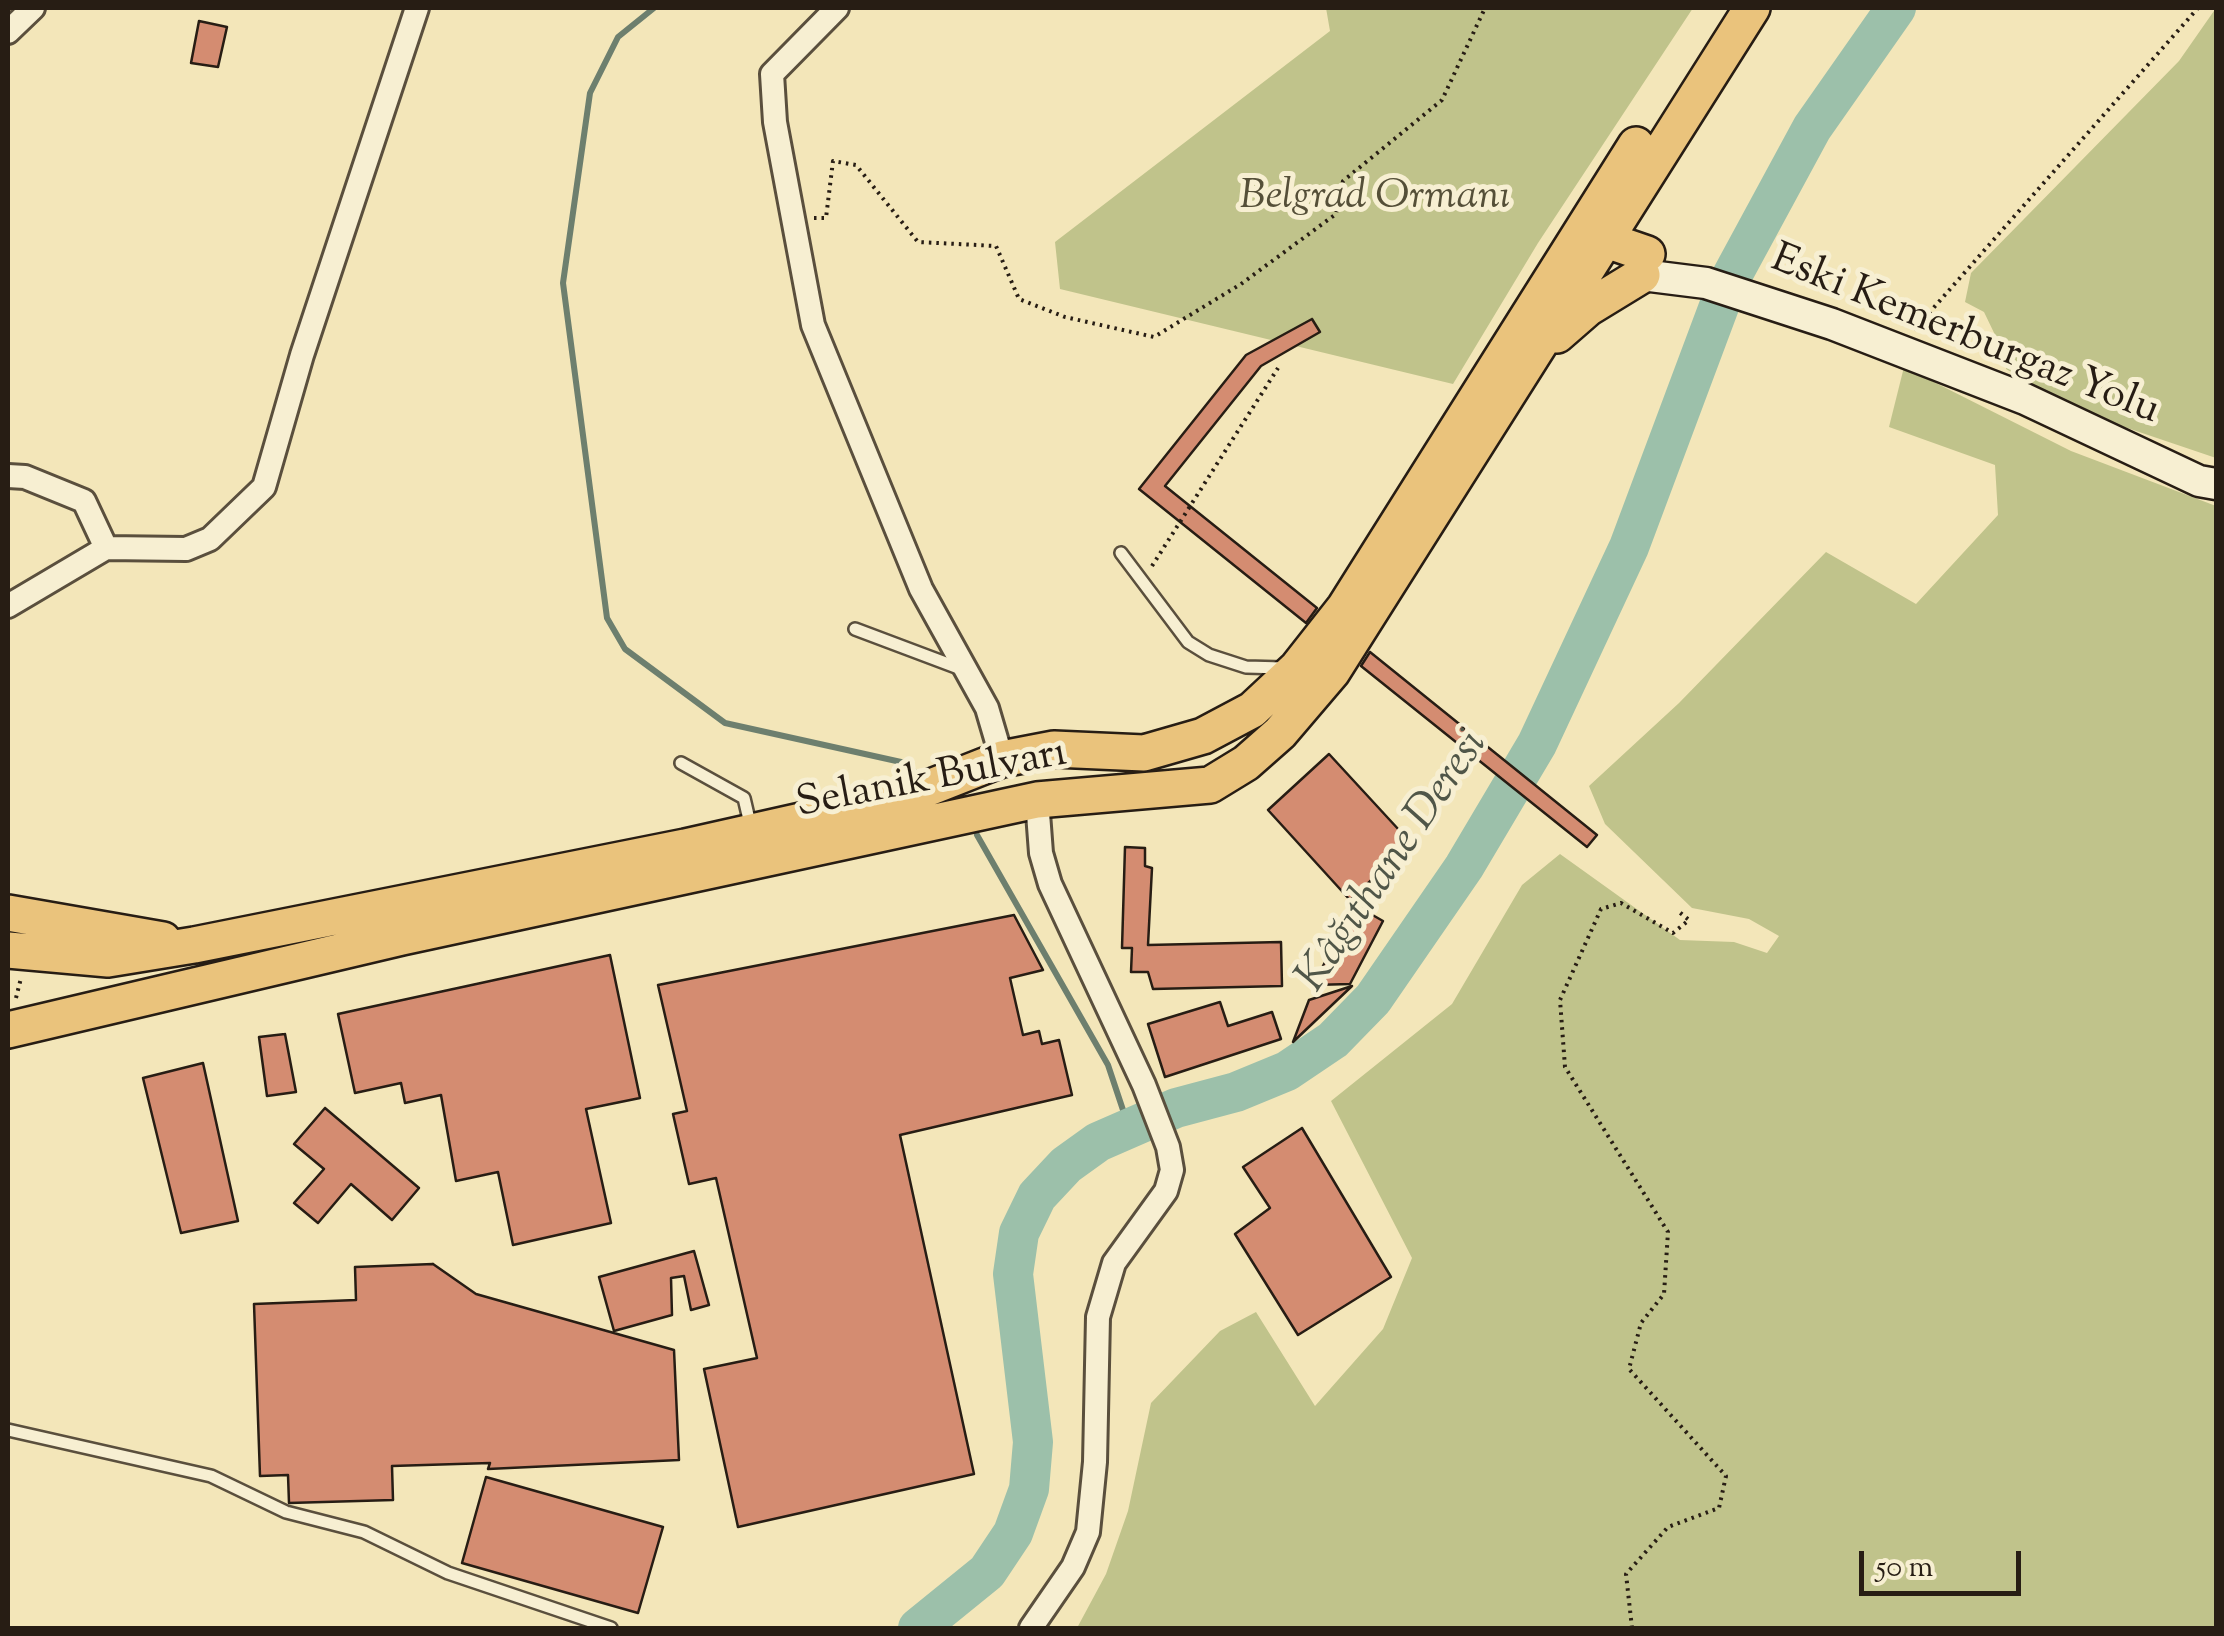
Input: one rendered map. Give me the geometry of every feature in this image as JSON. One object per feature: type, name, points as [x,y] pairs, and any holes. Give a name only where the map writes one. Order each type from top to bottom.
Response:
[{"type":"main road","points":[[1595,240],[1725,8]]},
{"type":"main road","points":[[1595,240],[1638,186],[1752,8]]},
{"type":"main road","points":[[1638,186],[1636,210],[1645,264]]},
{"type":"main road","points":[[1595,240],[1614,265],[1645,264]]},
{"type":"main road","name":"Selanik Bulvarı","points":[[8,1030],[334,953],[1037,800],[1210,784],[1246,763],[1280,733],[1332,672],[1387,591],[1526,364],[1595,240]]},
{"type":"main road","name":"Selanik Bulvarı","points":[[8,950],[108,959],[194,945],[903,798],[997,761],[1054,749],[1144,753],[1203,736],[1252,710],[1297,668],[1345,607],[1595,240]]},
{"type":"main road","points":[[1526,364],[1645,264]]},
{"type":"main road","name":"Eski Kemerburgaz Yolu","points":[[1645,264],[1779,305],[1899,350],[2216,484]]},
{"type":"main road","points":[[997,761],[1025,784],[1037,800],[1083,768],[1144,753]]},
{"type":"main road","points":[[8,913],[194,945]]},
{"type":"main road","points":[[322,918],[334,953]]},
{"type":"street","points":[[8,32],[33,8]]},
{"type":"street","points":[[8,606],[106,548],[186,549],[210,538],[264,487],[302,355],[416,8]]},
{"type":"street","points":[[837,8],[772,74],[775,122],[813,325],[921,589],[987,708],[997,761]]},
{"type":"street","points":[[8,476],[25,478],[84,502],[106,548]]},
{"type":"street","points":[[1031,1628],[1073,1566],[1088,1532],[1095,1462],[1098,1316],[1114,1263],[1166,1191],[1172,1170],[1168,1148],[1144,1086],[1050,884],[1041,853],[1037,800]]},
{"type":"lane","points":[[1121,553],[1188,642],[1209,656],[1246,667],[1297,668]]},
{"type":"lane","points":[[854,629],[968,671]]},
{"type":"lane","points":[[680,763],[744,798],[752,832]]},
{"type":"lane","points":[[8,1430],[211,1476],[286,1512],[364,1532],[448,1573],[611,1628]]},
{"type":"path","points":[[796,218],[826,218],[833,160],[856,166],[918,242],[996,246],[1019,299],[1065,317],[1154,337],[1241,284],[1336,214],[1344,182],[1442,100],[1485,8]]},
{"type":"path","points":[[1899,350],[1988,240],[2099,123],[2198,8]]},
{"type":"path","points":[[1142,584],[1278,368]]},
{"type":"path","points":[[1632,1628],[1626,1574],[1668,1527],[1719,1508],[1726,1476],[1629,1370],[1641,1322],[1664,1294],[1668,1232],[1566,1068],[1560,1000],[1601,910],[1621,903],[1673,932],[1689,920],[1678,911]]},
{"type":"green space","name":"Belgrad Ormanı","points":[[1326,8],[1693,8],[1538,243],[1453,384],[1060,289],[1055,242],[1330,31]]},
{"type":"green space","points":[[2216,8],[2216,458],[2083,413],[2006,369],[2011,351],[1997,339],[1984,312],[1965,302],[1971,273],[2179,61]]},
{"type":"green space","points":[[1904,367],[2071,451],[2216,506],[2216,1628],[1077,1628],[1106,1574],[1128,1511],[1151,1403],[1220,1331],[1256,1312],[1315,1406],[1383,1329],[1412,1258],[1331,1101],[1452,1004],[1522,885],[1560,854],[1680,940],[1734,942],[1767,953],[1779,936],[1749,919],[1692,908],[1605,824],[1589,786],[1679,703],[1826,552],[1916,604],[1998,515],[1995,465],[1889,427]]},
{"type":"building","points":[[199,21],[227,27],[218,67],[191,63]]},
{"type":"building","points":[[1312,319],[1320,332],[1261,366],[1165,486],[1317,608],[1306,623],[1139,489],[1246,355]]},
{"type":"building","points":[[1370,652],[1597,835],[1587,847],[1361,666]]},
{"type":"building","points":[[1329,754],[1411,843],[1350,900],[1268,810]]},
{"type":"building","points":[[1125,847],[1145,848],[1145,866],[1152,868],[1148,945],[1281,942],[1282,986],[1153,989],[1148,972],[1131,972],[1132,948],[1122,948]]},
{"type":"building","points":[[1355,905],[1383,921],[1350,984],[1313,985]]},
{"type":"building","points":[[1014,915],[1043,970],[1010,978],[1023,1035],[1039,1031],[1042,1044],[1059,1040],[1072,1095],[900,1135],[974,1474],[738,1527],[704,1369],[757,1358],[716,1178],[689,1184],[673,1114],[687,1111],[658,985]]},
{"type":"building","points":[[610,955],[640,1098],[586,1109],[611,1223],[513,1245],[498,1172],[456,1181],[441,1095],[405,1103],[401,1083],[355,1093],[338,1014]]},
{"type":"building","points":[[1352,986],[1293,1042],[1309,1000]]},
{"type":"building","points":[[1220,1002],[1228,1026],[1272,1012],[1281,1039],[1165,1077],[1148,1024]]},
{"type":"building","points":[[285,1034],[296,1092],[267,1096],[259,1037]]},
{"type":"building","points":[[203,1063],[238,1221],[181,1233],[143,1078]]},
{"type":"building","points":[[325,1108],[419,1188],[392,1220],[351,1184],[318,1223],[294,1203],[324,1169],[294,1144]]},
{"type":"building","points":[[1302,1128],[1391,1277],[1298,1335],[1235,1234],[1270,1208],[1243,1167]]},
{"type":"building","points":[[694,1251],[709,1305],[691,1310],[684,1276],[671,1278],[672,1315],[614,1331],[599,1277]]},
{"type":"building","points":[[433,1264],[476,1294],[674,1350],[679,1460],[488,1469],[490,1463],[392,1466],[393,1500],[289,1503],[288,1475],[260,1476],[254,1304],[356,1300],[355,1267]]},
{"type":"building","points":[[486,1477],[663,1527],[638,1613],[462,1563]]},
{"type":"waterway","points":[[654,8],[618,37],[590,93],[563,283],[607,618],[625,649],[725,723],[901,762],[916,773]]},
{"type":"waterway","name":"Kâğıthane Deresi","points":[[918,1628],[987,1572],[1013,1533],[1029,1489],[1033,1442],[1013,1274],[1019,1233],[1037,1196],[1066,1165],[1098,1142],[1176,1108],[1236,1092],[1287,1071],[1333,1040],[1373,999],[1464,867],[1537,744],[1629,547],[1727,285],[1812,128],[1896,8]]},
{"type":"waterway","points":[[977,835],[1108,1065],[1129,1128]]}]
